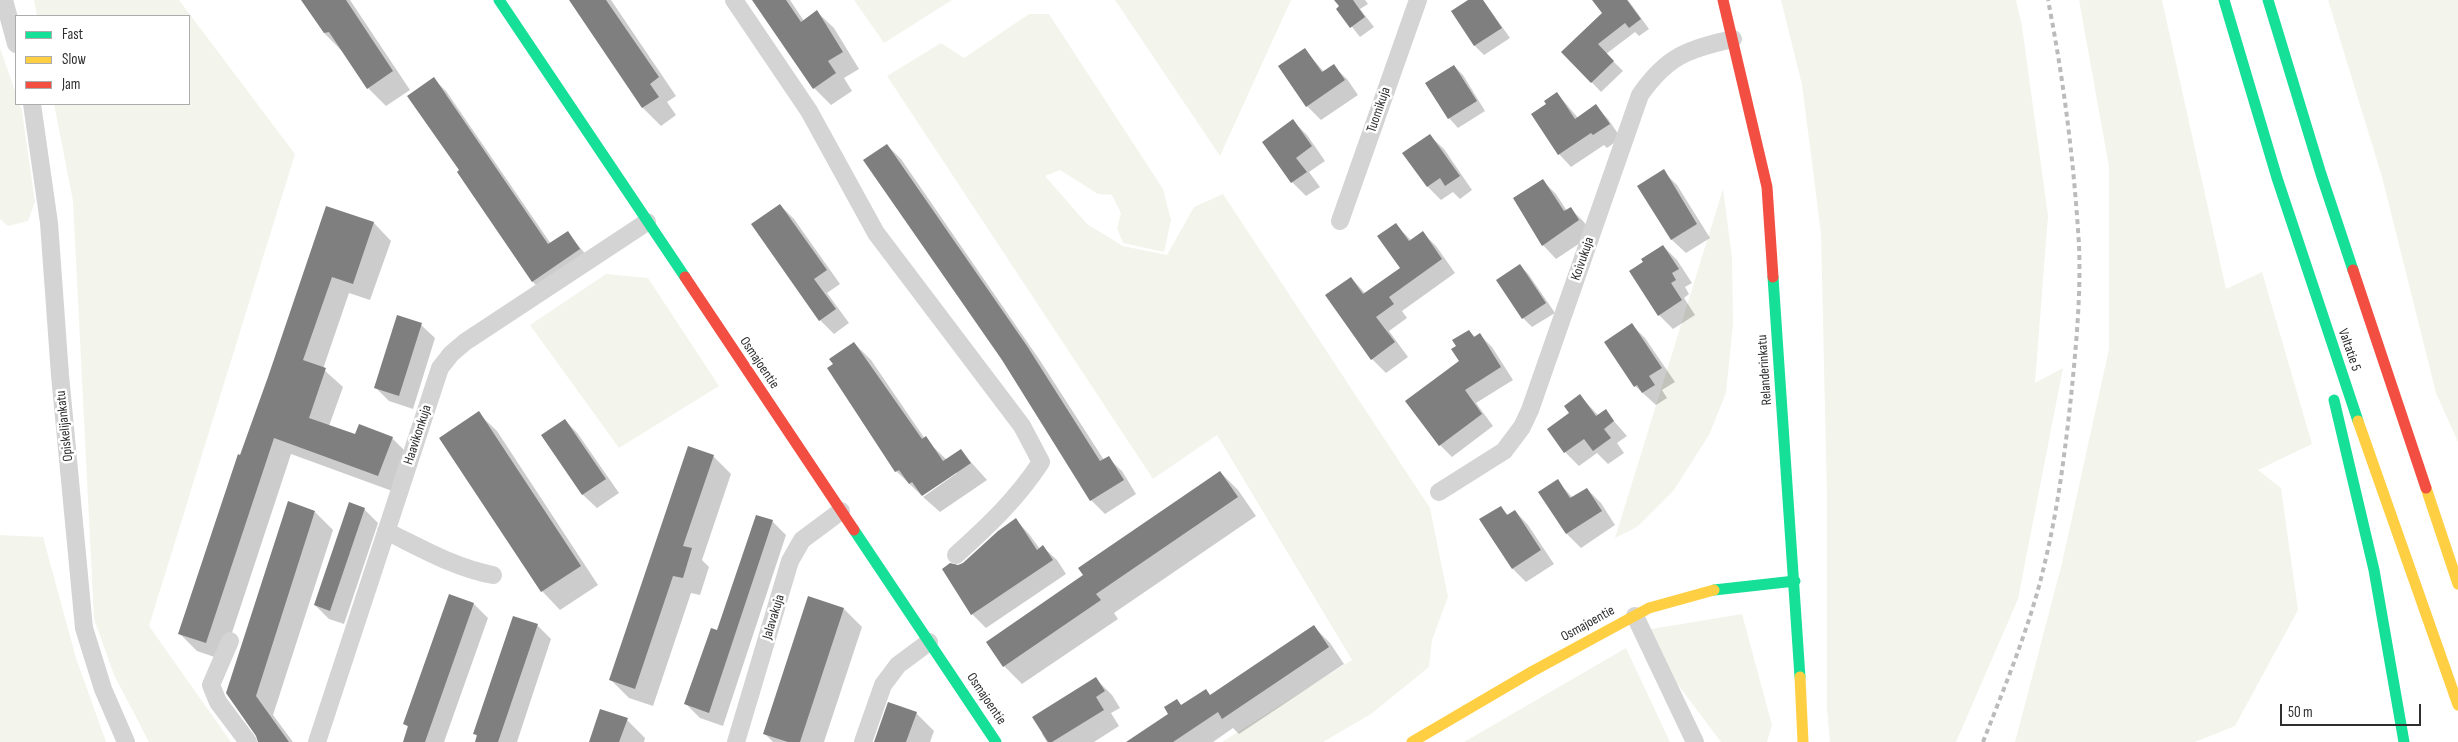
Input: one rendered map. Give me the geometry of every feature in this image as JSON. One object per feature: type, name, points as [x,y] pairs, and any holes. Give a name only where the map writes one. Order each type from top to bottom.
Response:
[{"type":"main road","name":"Osmajoentie","points":[[499,0],[996,742]]},
{"type":"main road","name":"Relanderinkatu","points":[[1723,0],[1767,187],[1795,581],[1803,742]]},
{"type":"main road","name":"Valtatie 5","points":[[2224,0],[2248,86],[2334,352],[2458,706]]},
{"type":"main road","name":"Valtatie 5","points":[[2268,0],[2321,174],[2458,584]]},
{"type":"main road","points":[[2334,352],[2331,382],[2372,559],[2393,662],[2404,742]]},
{"type":"main road","name":"Osmajoentie","points":[[1412,742],[1534,671],[1649,608],[1719,589],[1795,581]]},
{"type":"street","points":[[4,0],[15,40]]},
{"type":"street","points":[[734,0],[809,111],[876,233],[1022,426],[1041,462],[1024,487],[998,517],[956,554]]},
{"type":"street","name":"Tuomikuja","points":[[1340,220],[1418,0]]},
{"type":"street","name":"Koivukuja","points":[[1440,492],[1504,451],[1522,427],[1530,410],[1640,95],[1655,73],[1673,59],[1691,50],[1733,39]]},
{"type":"street","name":"Opiskelijankatu","points":[[32,105],[49,223],[60,375],[84,628],[103,689],[126,742]]},
{"type":"street","points":[[809,111],[828,119]]},
{"type":"street","name":"Haavikonkuja","points":[[317,742],[440,368],[451,354],[466,342],[647,222]]},
{"type":"street","name":"Jalavakuja","points":[[736,742],[790,561],[802,540],[841,511]]},
{"type":"street","points":[[386,532],[444,559],[477,572],[493,575]]},
{"type":"street","points":[[1635,616],[1695,742]]},
{"type":"street","points":[[230,641],[211,685],[218,702],[248,742]]},
{"type":"street","points":[[863,742],[883,685],[898,665],[929,642]]},
{"type":"shaded area","points":[[34,0],[179,0],[295,154],[149,626],[231,742],[149,742],[114,675],[94,619],[73,201],[54,105],[190,105],[190,15],[37,15]]},
{"type":"shaded area","points":[[854,0],[952,0],[884,43]]},
{"type":"shaded area","points":[[1115,0],[1291,0],[1220,156]]},
{"type":"shaded area","points":[[1781,0],[2016,0],[2022,26],[2048,216],[2035,383],[2063,368],[2018,599],[1956,742],[1830,742],[1827,709],[1827,498],[1821,233],[1802,85]]},
{"type":"shaded area","points":[[2079,0],[2162,0],[2226,289],[2262,272],[2312,444],[2258,470],[2281,488],[2298,610],[2235,726],[2195,742],[2015,742],[2062,563],[2109,349],[2109,167]]},
{"type":"shaded area","points":[[2328,0],[2458,0],[2458,442],[2436,393],[2382,177]]},
{"type":"shaded area","points":[[1029,14],[1049,14],[1163,189],[1171,220],[1164,252],[1123,243],[1117,228],[1121,213],[1112,195],[1098,194],[1060,170],[1045,176],[1087,224],[1123,246],[1167,255],[1194,207],[1223,194],[1430,508],[1448,597],[1432,640],[1429,667],[1371,714],[1323,742],[1222,742],[1352,660],[1217,435],[1153,479],[887,76],[941,43],[964,58]]},
{"type":"shaded area","points":[[0,48],[15,91],[15,105],[20,105],[22,111],[35,202],[28,221],[8,226],[0,219]]},
{"type":"shaded area","points":[[1723,189],[1732,257],[1733,324],[1726,393],[1709,435],[1674,490],[1637,527],[1615,538]]},
{"type":"shaded area","points":[[606,274],[648,278],[719,386],[619,448],[530,325]]},
{"type":"shaded area","points":[[0,535],[43,537],[76,658],[106,742],[0,742]]},
{"type":"shaded area","points":[[1742,614],[1772,725],[1767,742],[1721,742],[1651,649],[1651,629]]},
{"type":"shaded area","points":[[1626,648],[1670,742],[1464,742]]},
{"type":"building","points":[[301,0],[346,0],[393,71],[367,89],[329,32],[324,33]]},
{"type":"building","points":[[569,0],[606,0],[659,77],[650,84],[659,97],[642,108]]},
{"type":"building","points":[[752,0],[786,0],[801,22],[817,10],[843,52],[828,61],[836,73],[813,89]]},
{"type":"building","points":[[1334,0],[1353,0],[1365,17],[1350,28],[1336,9],[1339,6]]},
{"type":"building","points":[[1468,0],[1483,0],[1502,28],[1474,46],[1451,11]]},
{"type":"building","points":[[1592,0],[1627,0],[1641,19],[1629,28],[1625,23],[1598,44],[1614,61],[1591,83],[1561,52],[1602,13]]},
{"type":"building","points":[[1305,48],[1322,72],[1334,64],[1345,80],[1306,107],[1278,66]]},
{"type":"building","points":[[1454,65],[1477,101],[1448,119],[1425,83]]},
{"type":"building","points":[[434,77],[548,244],[568,231],[580,249],[532,282],[457,172],[459,170],[407,96]]},
{"type":"building","points":[[1557,92],[1575,119],[1596,104],[1610,124],[1593,135],[1591,133],[1558,155],[1531,114],[1546,104],[1544,101]]},
{"type":"building","points":[[1293,119],[1312,146],[1296,158],[1307,172],[1291,183],[1262,142]]},
{"type":"building","points":[[1430,134],[1460,176],[1445,186],[1440,178],[1427,187],[1402,153]]},
{"type":"building","points":[[887,144],[1027,346],[1100,461],[1109,456],[1124,480],[1090,501],[1002,360],[863,160]]},
{"type":"building","points":[[1664,169],[1697,224],[1671,240],[1637,186]]},
{"type":"building","points":[[1543,179],[1564,211],[1571,207],[1579,220],[1542,246],[1513,198]]},
{"type":"building","points":[[780,204],[827,270],[814,279],[836,309],[819,321],[751,224]]},
{"type":"building","points":[[326,206],[374,222],[353,284],[332,277],[303,360],[326,368],[309,418],[355,434],[359,424],[393,437],[378,476],[274,438],[206,643],[178,634],[238,454],[240,455],[268,377]]},
{"type":"building","points":[[1396,223],[1409,241],[1423,231],[1442,259],[1389,297],[1394,304],[1376,317],[1395,342],[1371,360],[1325,295],[1351,277],[1363,294],[1400,268],[1377,236]]},
{"type":"building","points":[[1663,245],[1679,269],[1672,273],[1676,280],[1671,283],[1682,300],[1658,316],[1629,271],[1643,262],[1641,259]]},
{"type":"building","points":[[1520,264],[1546,303],[1522,319],[1496,280]]},
{"type":"building","points":[[397,315],[422,323],[399,396],[374,388]]},
{"type":"building","points":[[1632,323],[1662,368],[1649,376],[1655,385],[1642,393],[1637,385],[1634,387],[1604,342]]},
{"type":"building","points":[[1469,330],[1474,337],[1480,333],[1501,367],[1465,390],[1482,414],[1439,446],[1405,401],[1459,361],[1451,349],[1456,346],[1452,340]]},
{"type":"building","points":[[854,342],[922,439],[926,436],[943,461],[961,449],[971,463],[922,496],[912,482],[909,484],[899,470],[895,472],[827,368],[833,364],[829,359]]},
{"type":"building","points":[[1580,394],[1596,416],[1606,409],[1614,421],[1604,429],[1611,438],[1593,451],[1584,439],[1564,453],[1547,429],[1569,413],[1564,406]]},
{"type":"building","points":[[479,411],[581,566],[541,592],[439,438]]},
{"type":"building","points":[[565,419],[606,479],[582,495],[541,435]]},
{"type":"building","points":[[688,446],[714,455],[683,546],[692,548],[683,578],[673,576],[635,689],[609,680]]},
{"type":"building","points":[[1220,471],[1238,497],[1096,594],[1101,600],[1003,667],[986,642],[1083,575],[1078,568]]},
{"type":"building","points":[[1558,479],[1570,498],[1587,488],[1602,511],[1566,534],[1538,492]]},
{"type":"building","points":[[288,501],[315,511],[256,696],[289,742],[258,742],[256,736],[226,693]]},
{"type":"building","points":[[349,502],[365,508],[330,611],[314,605]]},
{"type":"building","points":[[1501,506],[1507,515],[1515,510],[1541,550],[1512,569],[1479,519]]},
{"type":"building","points":[[756,515],[773,520],[709,713],[684,704],[711,628],[717,630]]},
{"type":"building","points":[[1016,518],[1037,550],[1043,545],[1053,560],[971,615],[942,569],[950,563],[958,565],[963,563],[998,531]]},
{"type":"building","points":[[449,594],[474,603],[425,742],[403,742],[408,726],[403,724]]},
{"type":"building","points":[[808,596],[844,608],[800,742],[788,742],[763,734]]},
{"type":"building","points":[[513,616],[538,624],[498,742],[475,742],[477,735],[473,734]]},
{"type":"building","points":[[1314,625],[1329,647],[1222,719],[1218,712],[1173,742],[1126,742],[1168,714],[1164,707],[1177,699],[1181,705],[1206,689],[1210,695]]},
{"type":"building","points":[[1096,677],[1105,691],[1096,697],[1104,710],[1052,742],[1048,742],[1032,717]]},
{"type":"building","points":[[888,702],[917,712],[906,742],[874,742]]},
{"type":"building","points":[[600,709],[628,718],[619,742],[589,742]]},
{"type":"railway","points":[[1983,742],[2033,608],[2045,562],[2061,480],[2075,359],[2079,283],[2077,214],[2064,91],[2048,0]]},
{"type":"traffic: fast","points":[[499,0],[685,277]]},
{"type":"traffic: fast","points":[[2224,0],[2277,178],[2358,421]]},
{"type":"traffic: fast","points":[[2268,0],[2321,174],[2353,270]]},
{"type":"traffic: fast","points":[[1773,277],[1800,677]]},
{"type":"traffic: fast","points":[[2334,400],[2374,570],[2404,742]]},
{"type":"traffic: fast","points":[[854,530],[996,742]]},
{"type":"traffic: fast","points":[[1714,590],[1795,581]]},
{"type":"traffic: slow","points":[[2358,421],[2458,705]]},
{"type":"traffic: slow","points":[[2426,488],[2458,584]]},
{"type":"traffic: slow","points":[[1412,742],[1533,671],[1649,608],[1714,590]]},
{"type":"traffic: slow","points":[[1800,677],[1803,742]]},
{"type":"traffic: jam","points":[[1723,0],[1767,187],[1773,277]]},
{"type":"traffic: jam","points":[[2353,270],[2426,488]]},
{"type":"traffic: jam","points":[[685,277],[854,530]]}]
